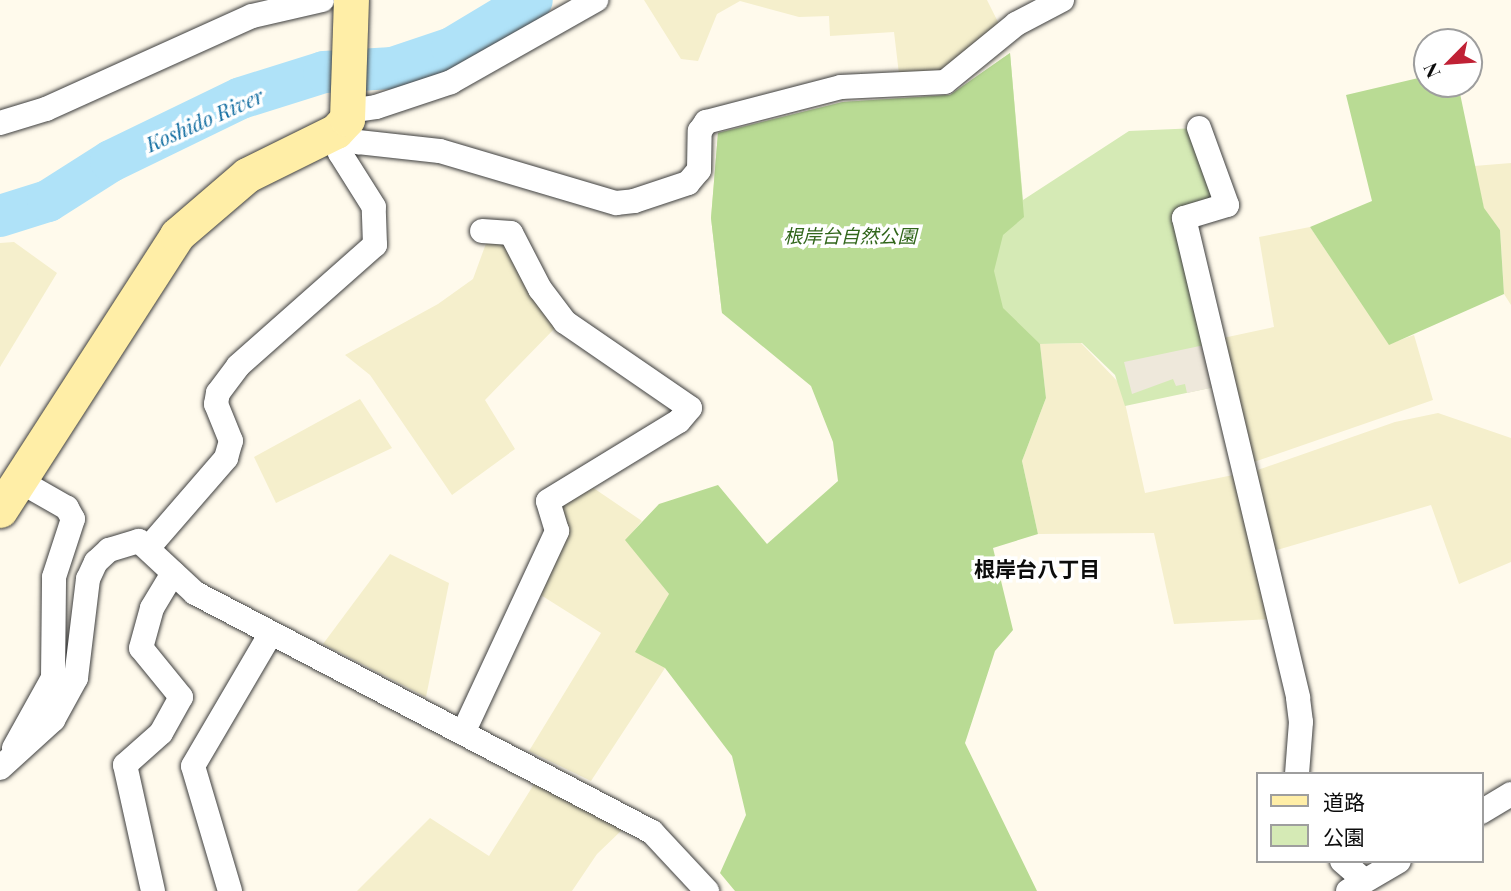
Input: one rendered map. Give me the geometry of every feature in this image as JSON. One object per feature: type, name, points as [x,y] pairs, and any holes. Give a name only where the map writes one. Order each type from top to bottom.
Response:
[{"type":"street","points":[[0,123],[46,109],[252,16],[322,0]]},
{"type":"street","points":[[149,547],[226,458],[231,441],[216,404],[218,393],[238,366],[375,245],[374,207],[340,153],[351,37],[351,0]]},
{"type":"street","points":[[0,510],[177,235],[247,175],[345,114],[376,107],[451,82],[596,0]]},
{"type":"street","points":[[345,114],[358,142],[440,151],[617,203],[635,201],[688,183],[699,170],[700,131],[706,122],[841,87],[945,82],[1016,24],[1062,0]]},
{"type":"street","points":[[1199,128],[1227,205],[1184,218],[1298,698],[1301,723],[1297,772]]},
{"type":"street","points":[[463,733],[557,531],[548,501],[679,421],[690,408],[565,322],[540,289],[511,233],[482,231]]},
{"type":"street","points":[[2,767],[53,678],[54,578],[73,519],[67,508],[18,480]]},
{"type":"street","points":[[2,767],[53,720],[76,678],[88,579],[96,562],[125,543],[139,541],[149,547],[195,593],[652,832],[708,891]]},
{"type":"street","points":[[153,891],[125,765],[161,733],[181,697],[141,648],[152,608],[173,573]]},
{"type":"street","points":[[230,891],[193,766],[271,633]]},
{"type":"street","points":[[1483,811],[1511,794]]},
{"type":"street","points":[[1343,863],[1356,885],[1395,863]]},
{"type":"shaded area","points":[[644,0],[987,0],[1000,26],[940,71],[899,74],[894,32],[830,36],[829,16],[799,17],[740,1],[717,14],[698,61],[681,59]]},
{"type":"shaded area","points":[[1511,163],[1511,305],[1504,294],[1500,230],[1484,209],[1474,166]]},
{"type":"shaded area","points":[[1310,227],[1389,344],[1414,335],[1433,400],[1251,463],[1223,338],[1274,327],[1259,237]]},
{"type":"shaded area","points":[[488,238],[505,241],[556,327],[485,400],[515,449],[452,495],[370,375],[345,355],[438,304],[473,279]]},
{"type":"shaded area","points":[[14,242],[57,273],[0,367],[0,243]]},
{"type":"shaded area","points":[[1081,343],[1121,385],[1145,493],[1238,474],[1272,619],[1174,624],[1154,533],[1038,534],[1022,461],[1046,398],[1040,344]]},
{"type":"shaded area","points":[[1214,343],[1224,385],[1187,393],[1185,384],[1176,386],[1173,379],[1132,394],[1124,362]]},
{"type":"shaded area","points":[[360,399],[392,448],[276,503],[254,457]]},
{"type":"shaded area","points":[[1438,413],[1511,438],[1511,562],[1459,584],[1431,505],[1267,553],[1252,472],[1395,422]]},
{"type":"shaded area","points":[[589,485],[642,521],[626,540],[669,594],[665,668],[591,781],[529,751],[601,633],[536,592],[564,500]]},
{"type":"shaded area","points":[[390,554],[449,583],[426,697],[323,644]]},
{"type":"shaded area","points":[[536,781],[623,829],[597,854],[572,891],[357,891],[430,818],[489,856]]},
{"type":"green space","name":"根岸台自然公園","points":[[1010,53],[1023,200],[1129,131],[1198,128],[1227,205],[1185,218],[1224,385],[1125,406],[1115,375],[1082,343],[1040,344],[993,327],[722,313],[711,218],[718,133],[843,102],[950,95]]},
{"type":"green space","points":[[1010,53],[1024,217],[1003,235],[994,271],[1003,308],[1040,344],[1046,398],[1022,461],[1038,534],[993,548],[1013,630],[995,651],[965,743],[1037,891],[735,891],[720,873],[746,815],[732,756],[665,668],[635,652],[669,594],[625,540],[659,504],[718,485],[767,544],[838,481],[833,442],[811,386],[722,313],[711,218],[718,133],[843,102],[950,95]]},
{"type":"green space","points":[[1413,79],[1413,98],[1461,98],[1484,208],[1500,230],[1504,294],[1389,345],[1310,227],[1372,201],[1346,95]]},
{"type":"waterway","name":"Koshido River","points":[[0,216],[48,201],[111,161],[241,98],[324,72],[393,68],[452,48],[532,0]]},
{"type":"district","name":"根岸台八丁目","points":[[1037,568]]}]
